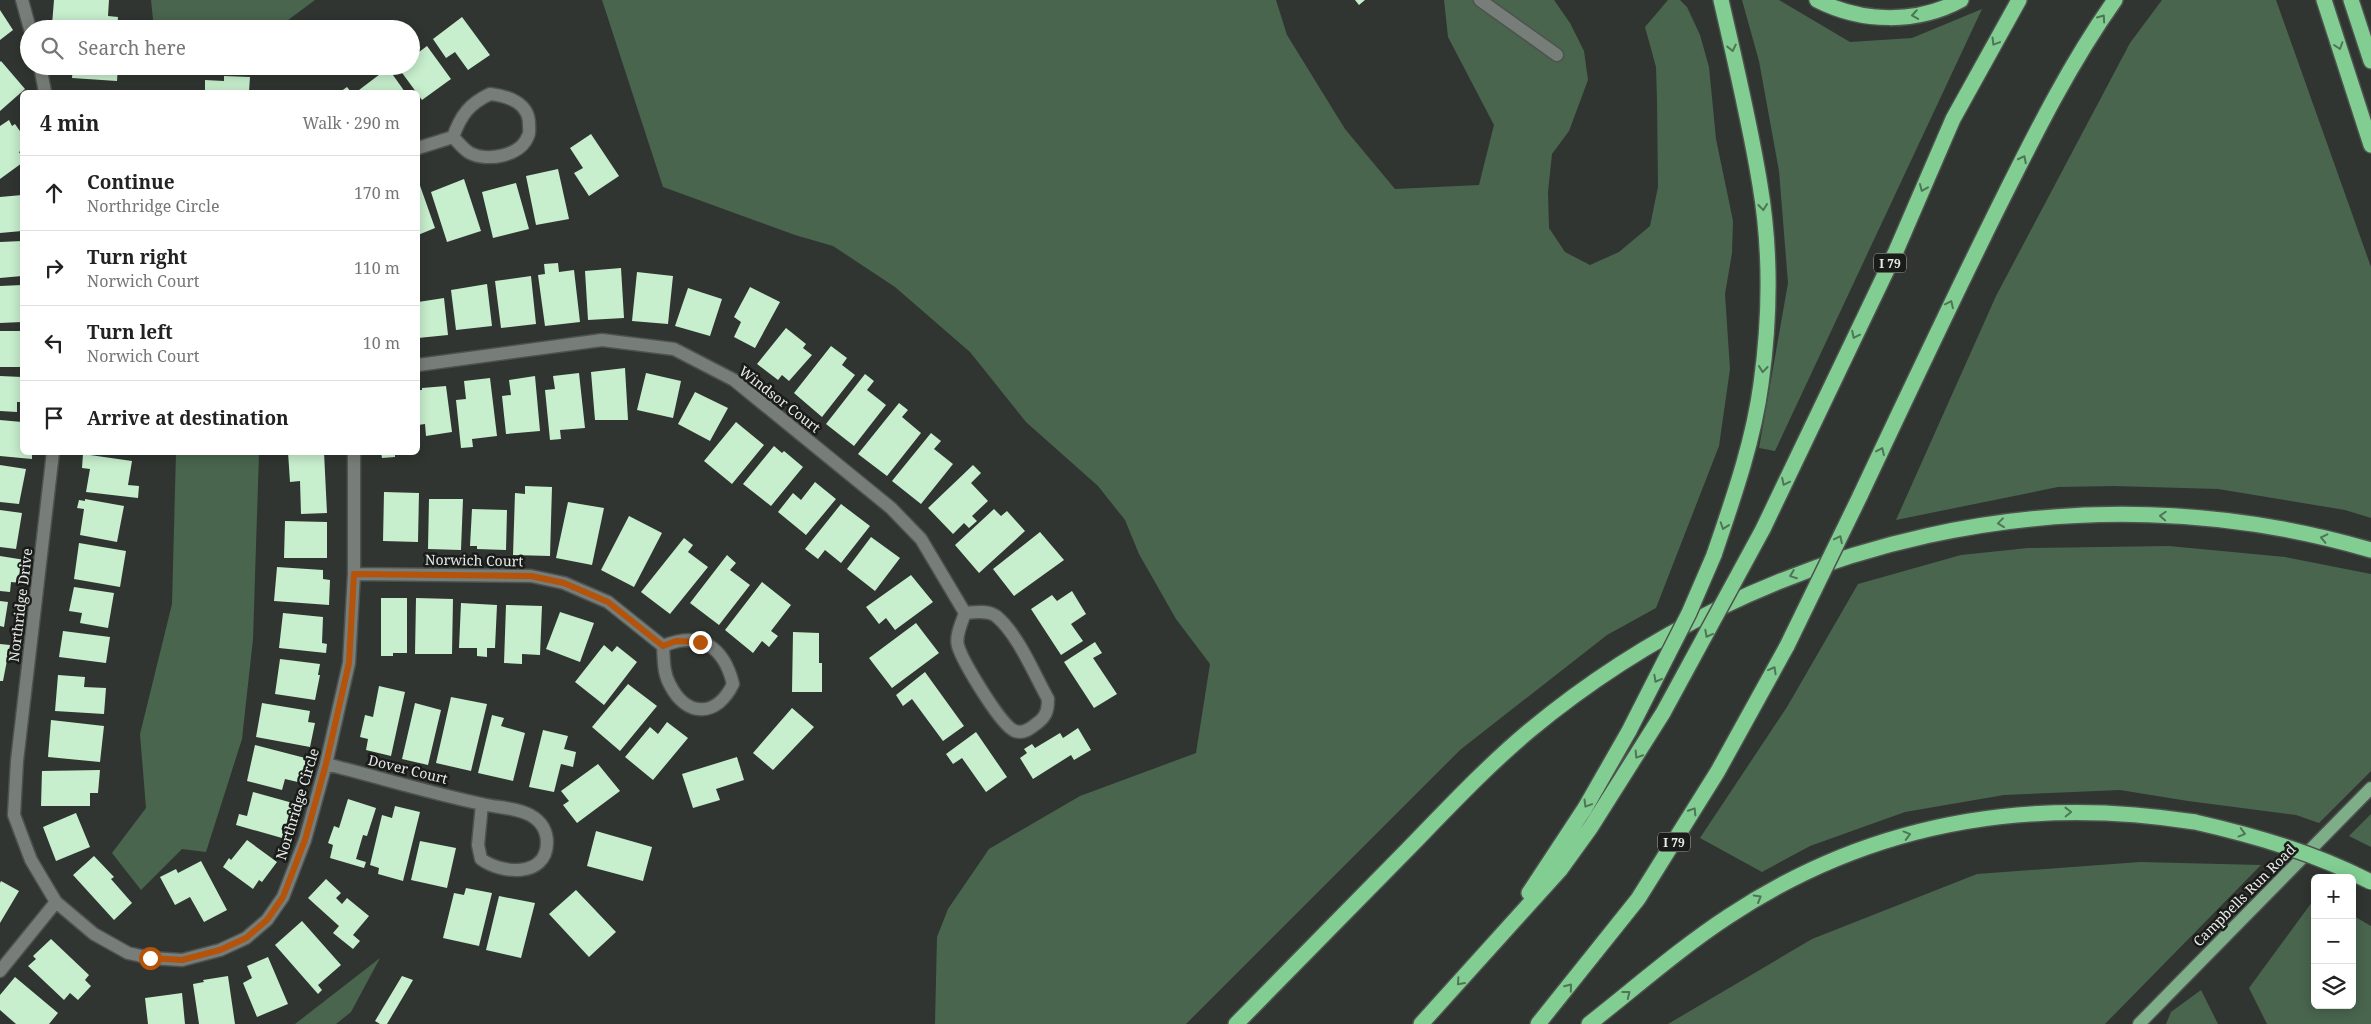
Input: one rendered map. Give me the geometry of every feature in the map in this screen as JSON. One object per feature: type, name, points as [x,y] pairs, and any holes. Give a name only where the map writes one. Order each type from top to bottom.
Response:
[{"type":"highway","points":[[1492,945],[1579,816],[1629,731],[1684,622],[1714,555],[1744,465],[1762,376],[1768,306],[1768,266],[1760,186],[1721,0]]},
{"type":"highway","points":[[1817,0],[1848,12],[1882,18],[1920,15],[1937,11],[1961,0]]},
{"type":"highway","name":"I 79","points":[[1421,1024],[1560,870],[1591,827],[1663,713],[1763,529],[1896,251],[1953,119],[2020,0]]},
{"type":"highway","name":"I 79","points":[[1538,1024],[1638,899],[1718,771],[1787,646],[1964,276],[2025,154],[2088,37],[2115,0]]},
{"type":"highway","points":[[2324,0],[2371,144]]},
{"type":"highway","points":[[2351,0],[2371,61]]},
{"type":"highway","points":[[1236,1024],[1459,797],[1527,732],[1591,683],[1636,654],[1709,612],[1757,590],[1824,564],[1876,547],[1957,529],[2050,518],[2145,515],[2196,518],[2278,529],[2371,550]]},
{"type":"highway","points":[[1589,1024],[1728,916],[1791,880],[1863,849],[1940,826],[2021,814],[2107,812],[2195,822],[2277,843],[2318,857],[2371,882]]},
{"type":"main road","name":"Campbells Run Road","points":[[2139,1024],[2371,788]]},
{"type":"street","points":[[22,0],[28,20]]},
{"type":"street","points":[[1480,0],[1557,55]]},
{"type":"street","points":[[42,75],[45,90]]},
{"type":"street","points":[[490,94],[505,96],[522,104],[529,121],[529,136],[518,149],[502,156],[484,158],[469,153],[453,137],[457,126],[473,102],[490,94]]},
{"type":"street","points":[[420,147],[453,137]]},
{"type":"street","name":"Windsor Court","points":[[420,365],[602,340],[674,349],[734,380],[890,508],[921,538],[966,613]]},
{"type":"street","name":"Northridge Drive","points":[[53,455],[17,762],[14,815],[31,860],[56,902]]},
{"type":"street","name":"Northridge Circle","points":[[56,902],[94,934],[128,953],[150,958],[182,960],[220,950],[246,938],[267,920],[283,897],[305,840],[326,764],[349,663],[354,574],[354,455]]},
{"type":"street","name":"Norwich Court","points":[[354,574],[531,576],[564,583],[608,602],[663,646]]},
{"type":"street","points":[[978,611],[995,615],[1010,631],[1048,699],[1048,710],[1044,718],[1029,729],[1021,732],[1014,731],[992,706],[975,680],[958,645],[966,613],[978,611]]},
{"type":"street","points":[[676,641],[700,642],[711,646],[722,655],[730,671],[733,684],[727,697],[719,705],[706,710],[693,708],[682,700],[670,686],[664,672],[663,646],[676,641]]},
{"type":"street","name":"Dover Court","points":[[326,764],[482,804],[519,810],[532,816],[542,824],[547,834],[547,846],[542,857],[535,865],[512,872],[489,865],[481,859],[478,846],[482,804]]},
{"type":"street","points":[[0,971],[56,902]]},
{"type":"green space","points":[[151,0],[315,0],[288,20],[153,20]]},
{"type":"green space","points":[[602,0],[1276,0],[1287,35],[1345,129],[1395,189],[1479,185],[1494,125],[1448,37],[1444,0],[1554,0],[1570,23],[1584,51],[1588,80],[1569,131],[1552,154],[1548,192],[1549,228],[1565,252],[1590,265],[1619,252],[1650,226],[1658,187],[1657,100],[1656,67],[1645,27],[1668,0],[1680,0],[1687,7],[1700,35],[1709,67],[1716,139],[1733,221],[1732,253],[1725,294],[1730,369],[1719,446],[1656,608],[1607,635],[1460,750],[1186,1024],[935,1024],[937,937],[948,909],[989,849],[1080,796],[1196,753],[1210,664],[1176,619],[1139,554],[1125,520],[1098,486],[1026,422],[970,352],[895,287],[833,246],[795,235],[663,187]]},
{"type":"green space","points":[[1742,0],[1779,0],[1850,42],[1912,38],[1982,9],[1775,451],[1759,448],[1788,283],[1779,171],[1759,61]]},
{"type":"green space","points":[[2162,0],[2276,0],[2371,267],[2371,518],[2345,510],[2218,489],[2114,486],[2058,487],[1896,520],[1996,296],[2130,43]]},
{"type":"green space","points":[[176,455],[259,455],[253,639],[242,739],[206,852],[182,849],[141,890],[112,853],[146,808],[140,734],[172,604]]},
{"type":"green space","points":[[2169,546],[2285,557],[2371,574],[2371,771],[2319,823],[2296,815],[2120,790],[2004,795],[1905,812],[1810,846],[1762,872],[1700,838],[1787,707],[1858,584],[1961,555],[2028,548]]},
{"type":"green space","points":[[2371,814],[2371,847],[2349,836]]},
{"type":"green space","points":[[2140,862],[2261,865],[2105,1024],[1668,1024],[1812,939],[1977,874]]},
{"type":"green space","points":[[2311,903],[2311,1009],[2356,1009],[2356,917],[2371,926],[2371,1024],[2267,1024],[2249,988]]},
{"type":"green space","points":[[380,958],[351,1012],[336,1024],[295,1024]]},
{"type":"green space","points":[[2201,990],[2218,1024],[2166,1024],[2171,1012]]},
{"type":"building","points":[[54,0],[109,0],[108,16],[118,17],[118,20],[52,20]]},
{"type":"building","points":[[1355,0],[1365,0],[1359,5]]},
{"type":"building","points":[[0,10],[13,30],[0,40]]},
{"type":"building","points":[[462,17],[490,55],[468,70],[455,52],[446,58],[433,39]]},
{"type":"building","points":[[427,46],[451,79],[422,100],[420,90],[415,90],[404,75],[420,75],[420,51]]},
{"type":"building","points":[[0,62],[25,89],[20,90],[20,93],[0,111]]},
{"type":"building","points":[[72,75],[117,75],[117,81],[72,78]]},
{"type":"building","points":[[379,75],[393,75],[404,90],[359,90]]},
{"type":"building","points":[[224,76],[250,77],[249,90],[205,90],[205,80],[224,81]]},
{"type":"building","points":[[9,120],[12,126],[15,124],[20,131],[20,164],[0,179],[0,126]]},
{"type":"building","points":[[591,134],[619,176],[589,196],[574,173],[583,168],[570,148]]},
{"type":"building","points":[[558,169],[569,219],[536,225],[526,176]]},
{"type":"building","points":[[464,179],[481,231],[447,242],[431,192]]},
{"type":"building","points":[[516,183],[529,229],[493,238],[482,192]]},
{"type":"building","points":[[420,186],[435,228],[420,234]]},
{"type":"building","points":[[20,195],[20,231],[0,233],[0,197]]},
{"type":"building","points":[[20,241],[20,276],[0,278],[0,242]]},
{"type":"building","points":[[558,263],[559,272],[574,270],[580,322],[545,326],[538,275],[545,274],[544,264]]},
{"type":"building","points":[[621,268],[624,318],[588,320],[585,271]]},
{"type":"building","points":[[637,272],[673,276],[668,324],[632,321]]},
{"type":"building","points":[[531,276],[536,324],[501,328],[495,281]]},
{"type":"building","points":[[487,284],[492,326],[456,330],[451,290]]},
{"type":"building","points":[[20,285],[20,322],[0,323],[0,286]]},
{"type":"building","points":[[750,287],[780,302],[755,348],[734,337],[741,322],[734,317]]},
{"type":"building","points":[[688,288],[722,299],[710,336],[675,326]]},
{"type":"building","points":[[444,298],[448,335],[420,338],[420,302]]},
{"type":"building","points":[[786,328],[806,344],[803,348],[812,355],[789,381],[782,375],[778,380],[757,364]]},
{"type":"building","points":[[0,331],[20,331],[20,367],[0,367]]},
{"type":"building","points":[[831,346],[847,358],[842,365],[855,375],[822,417],[794,393]]},
{"type":"building","points":[[625,368],[628,420],[595,420],[591,372]]},
{"type":"building","points":[[579,373],[585,428],[560,430],[561,439],[550,440],[545,390],[555,389],[553,376]]},
{"type":"building","points":[[646,373],[681,381],[673,418],[637,410]]},
{"type":"building","points":[[865,374],[874,381],[867,390],[886,405],[854,446],[826,424]]},
{"type":"building","points":[[0,376],[20,377],[20,402],[17,402],[17,412],[0,411]]},
{"type":"building","points":[[535,376],[540,431],[506,434],[502,396],[511,395],[509,380]]},
{"type":"building","points":[[490,378],[497,436],[472,439],[473,447],[461,448],[456,400],[466,399],[464,381]]},
{"type":"building","points":[[446,386],[452,432],[426,436],[425,424],[420,425],[420,390],[422,388]]},
{"type":"building","points":[[695,392],[728,408],[710,441],[678,424]]},
{"type":"building","points":[[899,403],[908,410],[902,417],[921,433],[887,476],[858,454]]},
{"type":"building","points":[[0,420],[20,422],[20,455],[32,455],[32,459],[0,456]]},
{"type":"building","points":[[736,422],[764,445],[732,484],[704,461]]},
{"type":"building","points":[[931,433],[941,441],[934,449],[953,464],[921,504],[892,481]]},
{"type":"building","points":[[774,446],[782,453],[784,451],[803,467],[771,506],[743,484]]},
{"type":"building","points":[[83,455],[132,461],[128,485],[139,486],[138,498],[86,492],[90,469],[82,468]]},
{"type":"building","points":[[288,455],[324,455],[327,513],[301,514],[300,481],[290,482]]},
{"type":"building","points":[[382,455],[395,455],[395,457],[382,458]]},
{"type":"building","points":[[0,465],[26,469],[19,504],[0,502]]},
{"type":"building","points":[[973,465],[981,473],[971,483],[988,501],[972,516],[977,521],[969,528],[964,523],[953,534],[928,508]]},
{"type":"building","points":[[815,482],[836,499],[806,535],[778,512],[793,493],[801,500]]},
{"type":"building","points":[[525,486],[552,487],[550,556],[513,555],[515,493],[525,494]]},
{"type":"building","points":[[384,492],[419,493],[418,542],[383,541]]},
{"type":"building","points":[[85,499],[124,506],[117,542],[80,535],[84,509],[77,508],[79,500],[85,501]]},
{"type":"building","points":[[429,499],[463,499],[461,550],[428,549]]},
{"type":"building","points":[[568,502],[604,508],[592,565],[556,558]]},
{"type":"building","points":[[841,504],[870,526],[841,563],[825,550],[818,559],[805,549]]},
{"type":"building","points":[[472,509],[507,510],[506,550],[477,549],[477,546],[470,546]]},
{"type":"building","points":[[994,509],[1001,516],[1007,511],[1025,531],[979,573],[955,545]]},
{"type":"building","points":[[0,510],[22,513],[16,549],[0,547]]},
{"type":"building","points":[[629,516],[662,533],[634,587],[601,570]]},
{"type":"building","points":[[285,521],[327,522],[327,558],[284,558]]},
{"type":"building","points":[[1040,532],[1064,560],[1014,596],[993,569]]},
{"type":"building","points":[[871,537],[900,558],[875,591],[847,569]]},
{"type":"building","points":[[684,538],[693,545],[688,552],[708,567],[670,614],[641,592]]},
{"type":"building","points":[[79,543],[126,551],[120,587],[74,579]]},
{"type":"building","points":[[727,555],[736,563],[730,570],[750,585],[719,625],[690,603]]},
{"type":"building","points":[[0,556],[25,560],[21,583],[11,582],[10,592],[0,591]]},
{"type":"building","points":[[277,567],[323,570],[323,579],[330,580],[329,605],[274,601]]},
{"type":"building","points":[[911,575],[933,602],[895,630],[886,618],[879,624],[866,607]]},
{"type":"building","points":[[762,582],[791,605],[771,631],[778,636],[769,647],[762,641],[753,653],[725,630]]},
{"type":"building","points":[[74,587],[114,593],[108,628],[80,623],[82,613],[69,611]]},
{"type":"building","points":[[1072,591],[1086,614],[1071,624],[1083,641],[1061,655],[1031,609],[1052,595],[1057,601]]},
{"type":"building","points":[[381,598],[407,598],[407,653],[393,653],[393,656],[381,656]]},
{"type":"building","points":[[416,598],[453,599],[452,654],[415,654]]},
{"type":"building","points":[[0,601],[8,602],[4,627],[0,626]]},
{"type":"building","points":[[461,603],[497,605],[495,648],[487,648],[487,657],[477,656],[477,648],[459,648]]},
{"type":"building","points":[[506,605],[542,606],[540,655],[522,654],[522,664],[504,663]]},
{"type":"building","points":[[560,612],[594,623],[580,662],[546,649]]},
{"type":"building","points":[[283,613],[323,617],[322,643],[327,644],[326,653],[279,648]]},
{"type":"building","points":[[916,623],[939,653],[892,688],[869,658]]},
{"type":"building","points":[[63,631],[110,637],[106,663],[59,657]]},
{"type":"building","points":[[793,632],[819,633],[819,663],[822,663],[822,692],[792,692]]},
{"type":"building","points":[[1095,642],[1102,653],[1093,658],[1117,694],[1094,708],[1064,662]]},
{"type":"building","points":[[0,644],[10,645],[3,681],[0,681]]},
{"type":"building","points":[[604,645],[612,652],[617,646],[637,662],[604,705],[575,682]]},
{"type":"building","points":[[280,659],[320,664],[318,675],[320,675],[315,700],[275,694]]},
{"type":"building","points":[[925,672],[964,726],[943,741],[912,699],[903,706],[896,695]]},
{"type":"building","points":[[58,675],[85,677],[84,687],[106,688],[104,714],[55,711]]},
{"type":"building","points":[[628,684],[657,706],[620,751],[592,727]]},
{"type":"building","points":[[379,686],[405,692],[391,756],[366,750],[368,739],[360,737],[365,715],[373,717]]},
{"type":"building","points":[[451,697],[487,704],[471,771],[436,763]]},
{"type":"building","points":[[262,703],[310,711],[308,722],[315,723],[310,747],[256,737]]},
{"type":"building","points":[[415,703],[441,710],[428,765],[402,759]]},
{"type":"building","points":[[792,708],[814,727],[773,770],[753,753]]},
{"type":"building","points":[[492,715],[504,718],[501,726],[525,733],[513,781],[478,773]]},
{"type":"building","points":[[51,720],[104,726],[100,762],[48,757]]},
{"type":"building","points":[[667,722],[688,738],[653,780],[625,757],[650,727],[658,734]]},
{"type":"building","points":[[1078,728],[1091,750],[1074,760],[1071,755],[1033,779],[1020,758],[1027,753],[1024,749],[1032,744],[1035,748],[1060,733],[1063,738]]},
{"type":"building","points":[[543,730],[568,736],[564,749],[576,752],[573,767],[561,764],[554,792],[529,787]]},
{"type":"building","points":[[976,732],[1007,777],[986,792],[962,758],[953,764],[946,754]]},
{"type":"building","points":[[255,745],[309,759],[302,783],[285,779],[282,790],[247,781]]},
{"type":"building","points":[[737,757],[744,780],[716,789],[720,800],[693,808],[682,774]]},
{"type":"building","points":[[598,764],[620,791],[577,823],[563,805],[569,801],[561,791]]},
{"type":"building","points":[[100,770],[98,793],[90,793],[90,806],[41,806],[42,771]]},
{"type":"building","points":[[253,792],[300,805],[296,819],[290,817],[282,838],[236,825],[239,814],[247,816]]},
{"type":"building","points":[[348,799],[376,808],[367,836],[363,835],[356,859],[366,862],[364,868],[330,858],[333,845],[328,843],[334,826],[339,828]]},
{"type":"building","points":[[395,806],[420,812],[403,881],[378,874],[379,868],[370,865],[382,815],[392,818]]},
{"type":"building","points":[[76,813],[90,847],[56,861],[43,827]]},
{"type":"building","points":[[596,831],[652,847],[643,881],[587,866]]},
{"type":"building","points":[[247,840],[277,862],[262,882],[259,880],[253,889],[223,867]]},
{"type":"building","points":[[420,841],[456,848],[447,888],[411,880]]},
{"type":"building","points":[[94,856],[114,877],[111,879],[132,903],[114,920],[73,875]]},
{"type":"building","points":[[201,861],[227,910],[204,922],[190,897],[175,905],[160,877],[176,869],[178,873]]},
{"type":"building","points":[[326,879],[341,893],[336,898],[342,904],[347,898],[369,916],[353,935],[360,941],[353,949],[333,933],[339,926],[308,898]]},
{"type":"building","points":[[1,881],[19,891],[0,923],[0,883]]},
{"type":"building","points":[[466,888],[492,893],[479,946],[443,938],[454,893],[464,895]]},
{"type":"building","points":[[576,890],[616,932],[589,957],[549,914]]},
{"type":"building","points":[[499,896],[535,903],[521,958],[486,950]]},
{"type":"building","points":[[302,921],[341,965],[318,985],[322,990],[318,994],[275,945]]},
{"type":"building","points":[[51,939],[89,975],[85,980],[91,986],[78,1000],[70,993],[64,1000],[28,966],[36,959],[33,956]]},
{"type":"building","points":[[268,957],[288,1004],[257,1017],[243,983],[252,978],[247,966]]},
{"type":"building","points":[[228,976],[235,1024],[199,1024],[193,984],[204,982],[203,980]]},
{"type":"building","points":[[402,976],[413,980],[387,1024],[380,1024],[375,1021]]},
{"type":"building","points":[[15,977],[58,1013],[49,1024],[16,1024],[0,1010],[0,995]]},
{"type":"building","points":[[182,993],[185,1024],[148,1024],[145,998]]},
{"type":"route","points":[[150,958],[182,960],[220,950],[246,938],[267,920],[283,897],[305,840],[326,764],[349,663],[354,574],[531,576],[564,583],[608,602],[663,646],[676,641],[700,642]]}]
